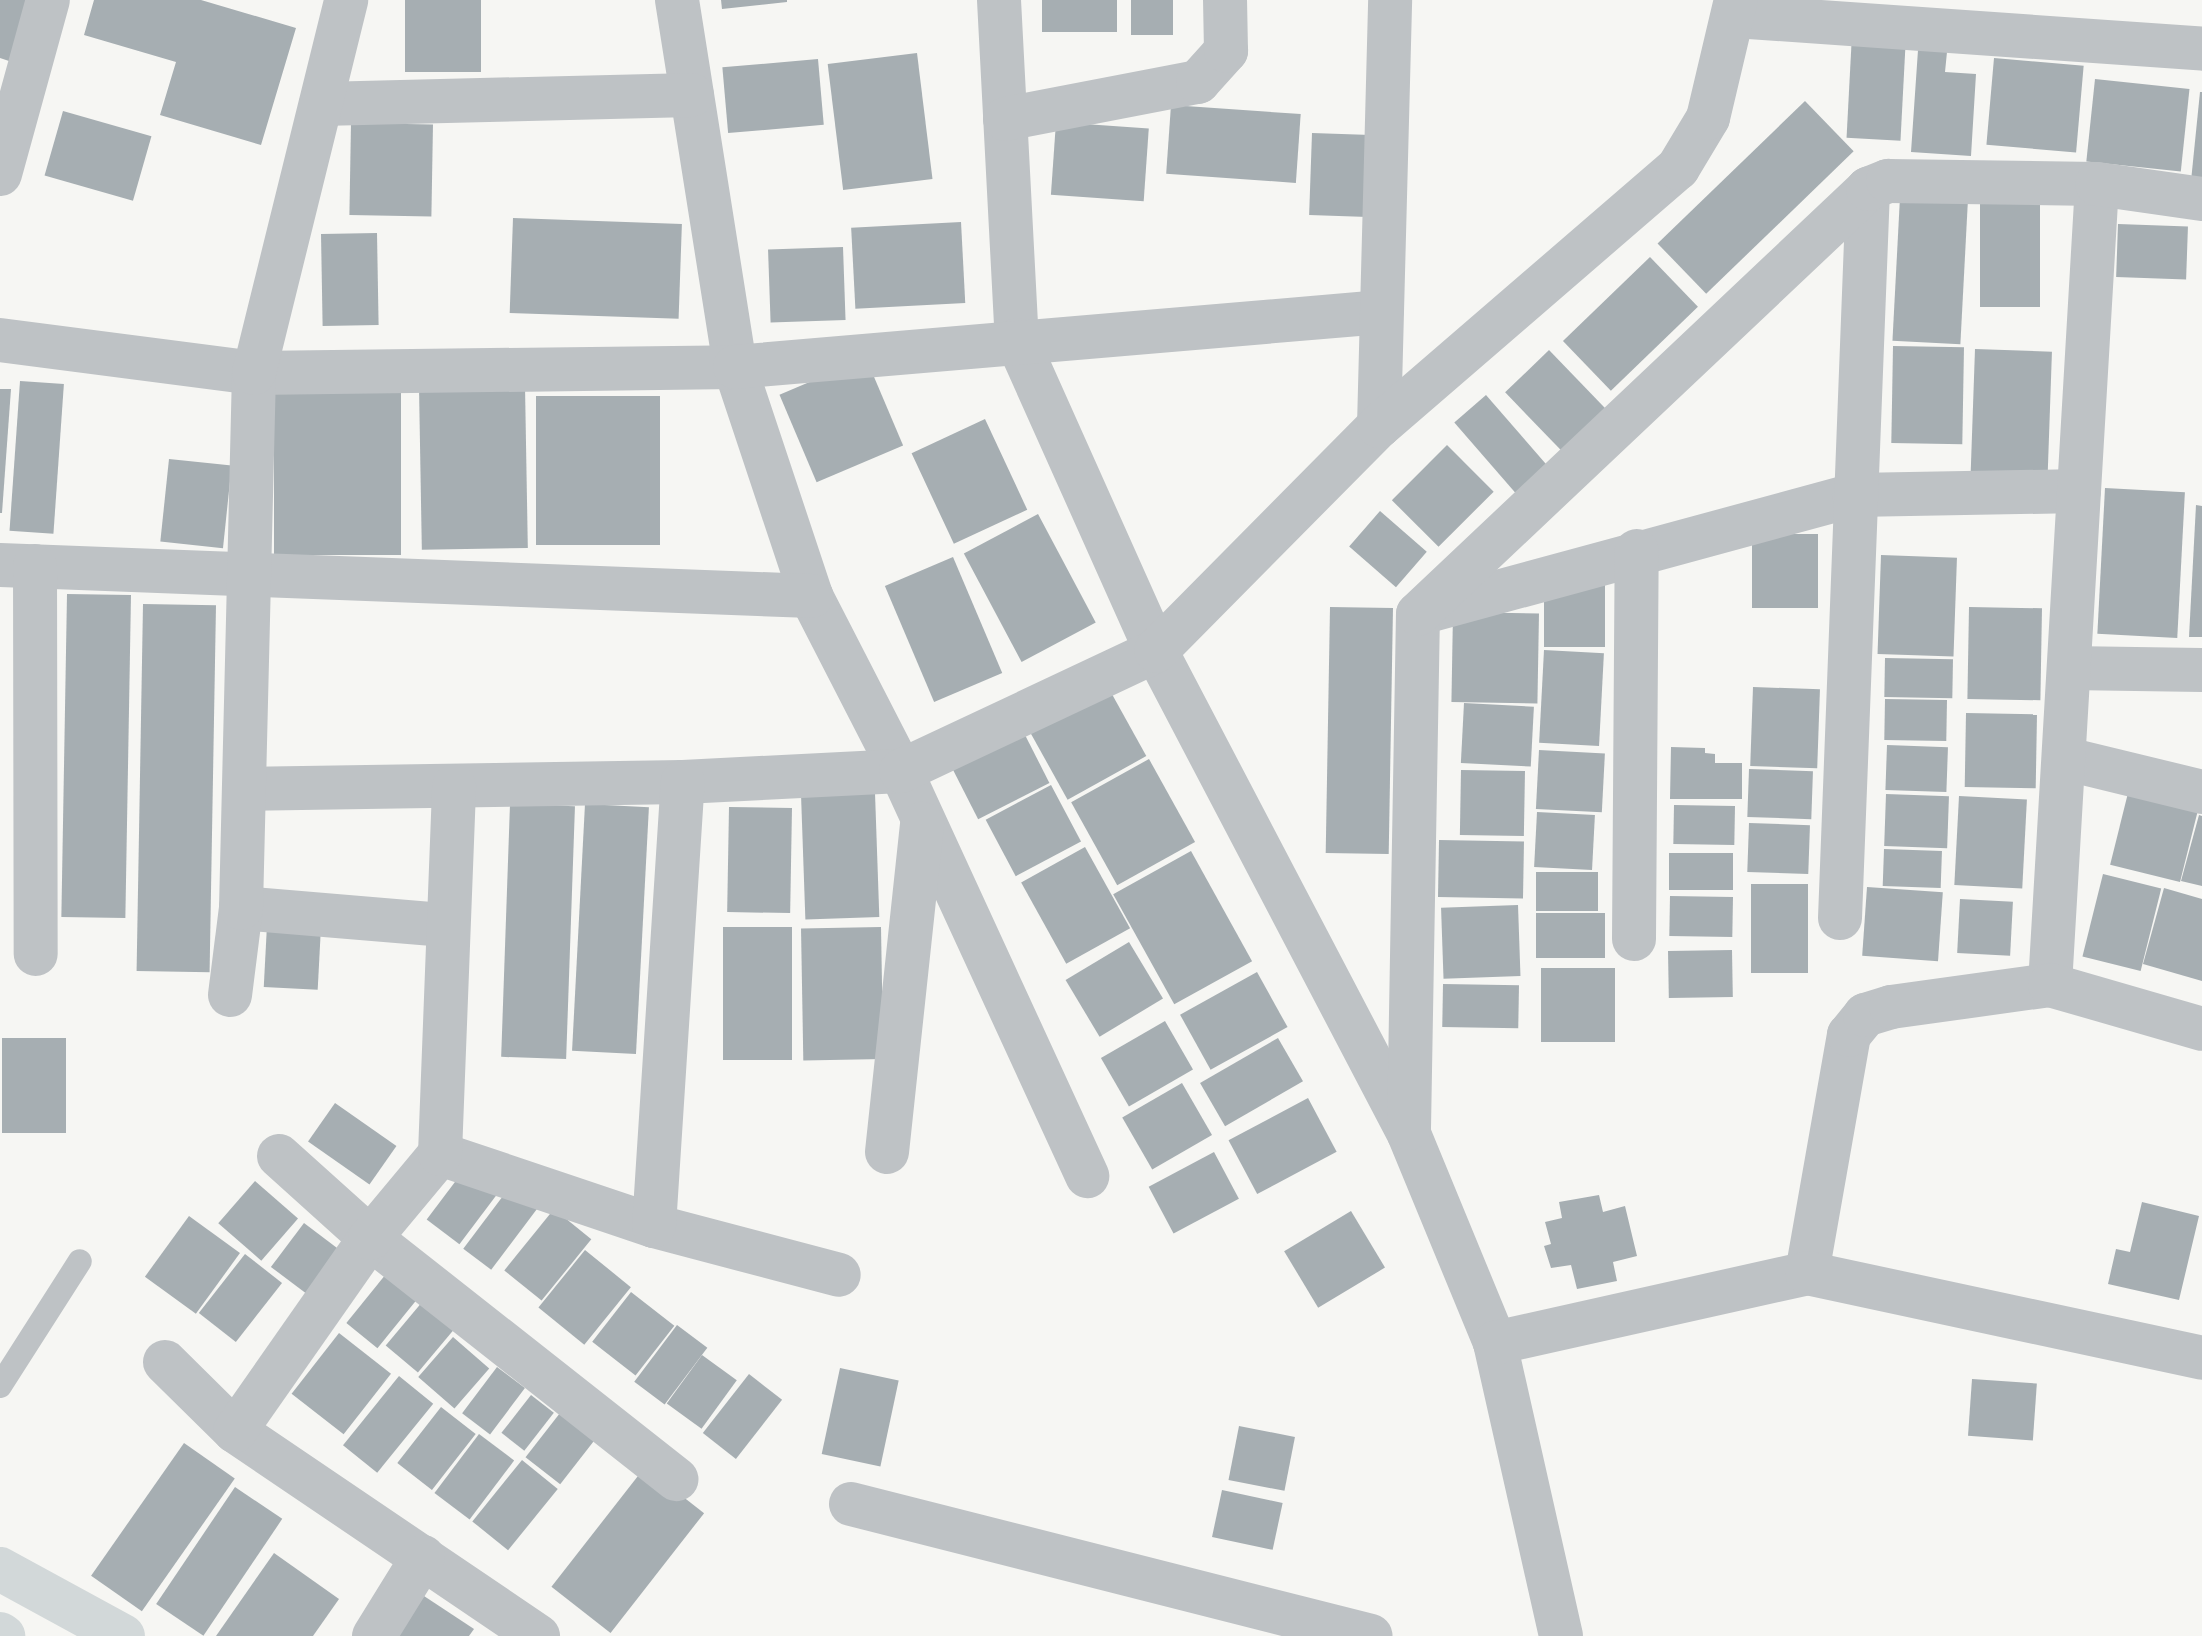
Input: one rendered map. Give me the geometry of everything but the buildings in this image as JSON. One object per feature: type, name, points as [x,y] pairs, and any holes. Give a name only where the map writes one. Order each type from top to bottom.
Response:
[{"type":"street","points":[[0,174],[10,103],[48,0]]},
{"type":"street","points":[[230,995],[241,908],[252,574],[254,373],[346,0]]},
{"type":"street","points":[[677,0],[735,367],[811,596],[901,771],[922,824],[1087,1176]]},
{"type":"street","points":[[999,0],[1017,340],[1156,651],[1409,1134],[1495,1343],[1561,1636]]},
{"type":"street","points":[[1005,119],[1198,82],[1226,51],[1225,0]]},
{"type":"street","points":[[1379,426],[1390,0]]},
{"type":"street","points":[[245,789],[683,782],[901,771],[1156,651],[1379,426],[1678,168],[1708,118],[1736,8],[2202,49]]},
{"type":"street","points":[[321,104],[692,95]]},
{"type":"street","points":[[1409,1134],[1418,614],[1868,189],[1888,181],[2097,184],[2202,199]]},
{"type":"street","points":[[2050,985],[2067,759],[2069,668],[2097,184]]},
{"type":"street","points":[[1840,918],[1868,189]]},
{"type":"street","points":[[0,340],[254,373],[735,367],[1017,340],[1382,312]]},
{"type":"street","points":[[1418,614],[1637,551],[1854,495],[2079,491]]},
{"type":"street","points":[[1634,939],[1637,551]]},
{"type":"street","points":[[36,954],[18,565],[811,596]]},
{"type":"street","points":[[2069,668],[2202,670]]},
{"type":"street","points":[[2067,759],[2202,792]]},
{"type":"street","points":[[654,1226],[683,782]]},
{"type":"street","points":[[235,1431],[370,1238],[440,1154],[445,925],[454,786]]},
{"type":"street","points":[[887,1152],[922,824]]},
{"type":"street","points":[[241,908],[445,925]]},
{"type":"street","points":[[1807,1273],[1849,1035],[1865,1015],[1891,1007],[2050,985],[2202,1029]]},
{"type":"street","points":[[440,1154],[654,1226],[839,1275]]},
{"type":"street","points":[[279,1156],[370,1238],[676,1479]]},
{"type":"street","points":[[1495,1343],[1807,1273],[2202,1358]]},
{"type":"street","points":[[165,1362],[235,1431],[538,1636]]},
{"type":"street","points":[[851,1504],[1371,1636]]},
{"type":"street","points":[[374,1636],[423,1557]]},
{"type":"street","points":[[0,1569],[114,1634]]},
{"type":"lane","points":[[0,1386],[80,1261]]}]
